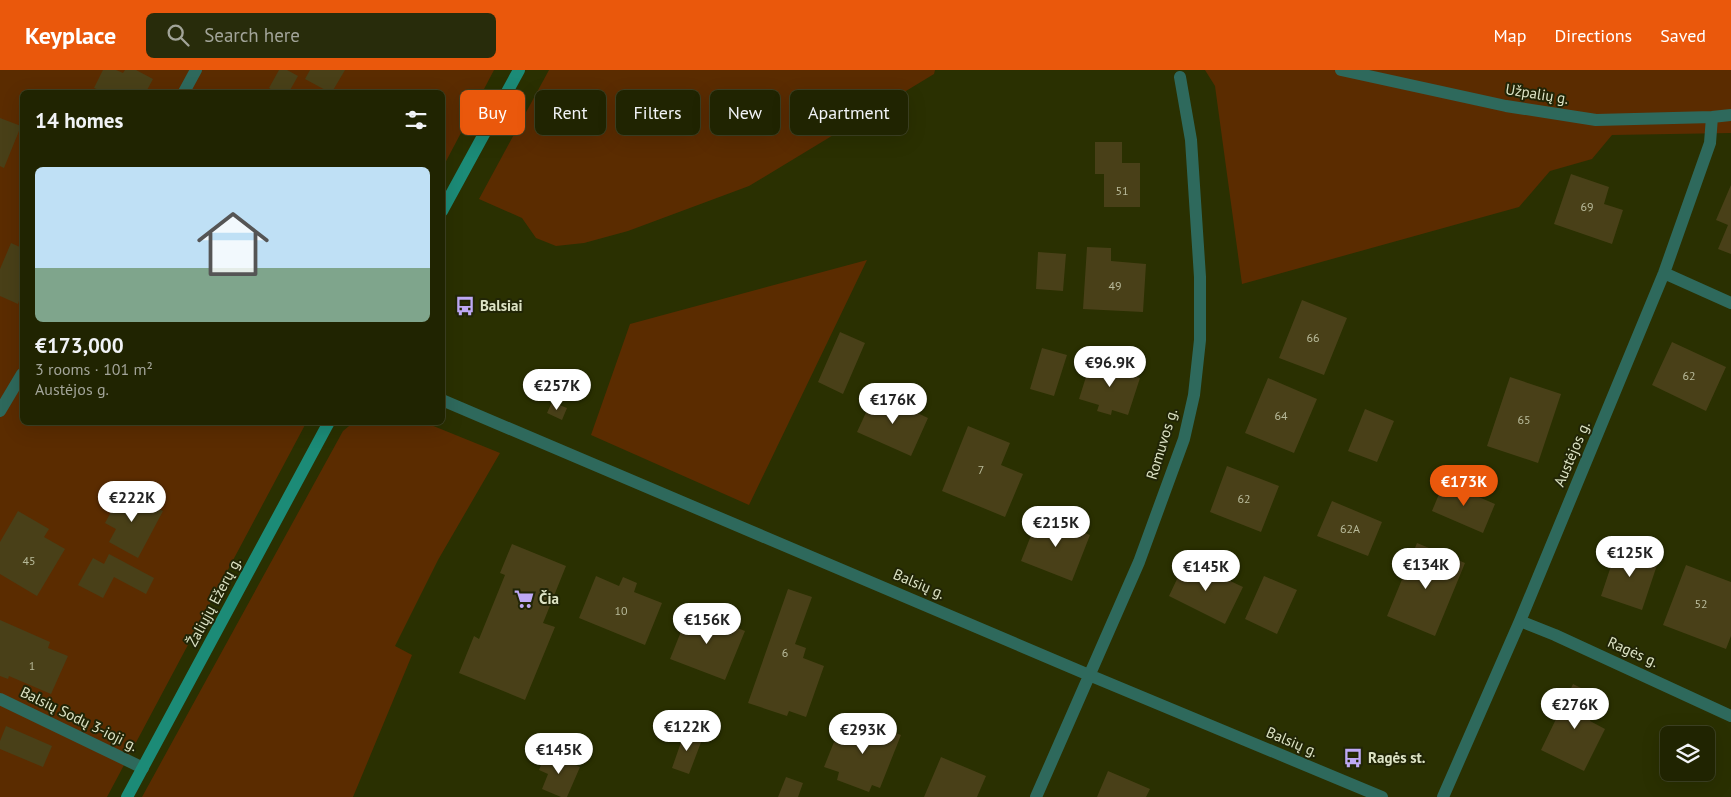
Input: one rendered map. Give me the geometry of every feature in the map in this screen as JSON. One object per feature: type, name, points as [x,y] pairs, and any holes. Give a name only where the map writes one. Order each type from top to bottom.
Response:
[{"type":"main road","points":[[445,206],[519,70]]},
{"type":"main road","name":"Žaliųjų Ežerų g.","points":[[127,797],[327,425]]},
{"type":"street","points":[[185,90],[196,70]]},
{"type":"street","name":"Užpalių g.","points":[[1341,70],[1506,106],[1596,120],[1731,115]]},
{"type":"street","name":"Romuvos g.","points":[[1036,797],[1139,562],[1184,439],[1194,394],[1200,340],[1200,277],[1191,140],[1180,77]]},
{"type":"street","name":"Austėjos g.","points":[[1443,797],[1520,621],[1664,273],[1710,143],[1712,117]]},
{"type":"street","points":[[1664,273],[1731,303]]},
{"type":"street","points":[[0,411],[20,377]]},
{"type":"street","name":"Balsių g.","points":[[445,401],[1089,675],[1382,797]]},
{"type":"street","name":"Ragės g.","points":[[1520,621],[1555,635],[1731,716]]},
{"type":"street","name":"Balsių Sodų 3-ioji g.","points":[[0,699],[143,768]]},
{"type":"shaded area","points":[[0,70],[494,70],[483,90],[460,90],[460,135],[445,163],[445,90],[20,90],[20,425],[305,425],[107,797],[0,797]]},
{"type":"shaded area","points":[[549,70],[935,70],[934,74],[908,90],[790,90],[790,135],[833,135],[749,186],[628,231],[584,243],[556,246],[536,238],[522,218],[479,199],[514,135],[525,135],[525,114],[535,96],[535,135],[606,135],[606,90],[538,90]]},
{"type":"shaded area","points":[[1205,70],[1731,70],[1731,133],[1612,135],[1592,159],[1550,171],[1519,207],[1242,284],[1215,86]]},
{"type":"shaded area","points":[[867,260],[749,505],[591,435],[630,324]]},
{"type":"shaded area","points":[[350,425],[431,425],[500,453],[438,560],[395,646],[412,655],[353,797],[142,797],[343,431]]},
{"type":"building","points":[[103,70],[116,70],[123,73],[125,70],[136,70],[153,79],[147,90],[99,90],[94,88]]},
{"type":"building","points":[[279,70],[287,70],[298,76],[290,90],[272,90],[269,88]]},
{"type":"building","points":[[310,70],[345,70],[333,90],[325,90],[305,79]]},
{"type":"building","points":[[0,118],[20,126],[20,128],[4,168],[0,166]]},
{"type":"building","points":[[1095,142],[1122,142],[1122,163],[1140,163],[1140,207],[1104,207],[1104,174],[1095,174]]},
{"type":"building","points":[[1571,174],[1609,187],[1604,204],[1623,210],[1612,244],[1554,224]]},
{"type":"building","points":[[1731,185],[1731,254],[1718,249],[1728,225],[1716,220]]},
{"type":"building","points":[[11,243],[20,247],[20,298],[18,304],[0,296],[0,269]]},
{"type":"building","points":[[1087,247],[1111,248],[1111,261],[1146,264],[1143,312],[1083,309]]},
{"type":"building","points":[[1038,252],[1066,254],[1063,291],[1036,289]]},
{"type":"building","points":[[1302,300],[1347,318],[1324,375],[1279,358]]},
{"type":"building","points":[[840,332],[865,343],[843,394],[818,382]]},
{"type":"building","points":[[1672,342],[1726,367],[1706,411],[1652,385]]},
{"type":"building","points":[[1042,348],[1067,355],[1054,396],[1030,389]]},
{"type":"building","points":[[1113,360],[1129,365],[1126,373],[1140,378],[1128,415],[1112,410],[1111,415],[1097,411],[1099,405],[1079,399],[1091,361],[1110,368]]},
{"type":"building","points":[[1510,377],[1561,394],[1538,463],[1487,446]]},
{"type":"building","points":[[1268,378],[1317,399],[1294,453],[1245,433]]},
{"type":"building","points":[[875,393],[928,418],[911,456],[857,432]]},
{"type":"building","points":[[552,402],[567,408],[562,420],[547,413]]},
{"type":"building","points":[[1365,409],[1394,421],[1377,462],[1348,451]]},
{"type":"building","points":[[968,426],[1010,443],[1001,465],[1023,474],[1005,517],[942,491]]},
{"type":"building","points":[[1227,466],[1279,486],[1261,532],[1210,512]]},
{"type":"building","points":[[1444,482],[1495,504],[1483,533],[1432,511]]},
{"type":"building","points":[[123,490],[163,511],[138,558],[109,542],[116,529],[105,523]]},
{"type":"building","points":[[1332,501],[1382,522],[1368,556],[1317,536]]},
{"type":"building","points":[[18,511],[49,529],[44,537],[65,549],[37,596],[0,574],[0,542]]},
{"type":"building","points":[[1039,515],[1090,535],[1072,581],[1021,561]]},
{"type":"building","points":[[1417,543],[1465,563],[1435,636],[1387,616]]},
{"type":"building","name":"Čia","points":[[512,544],[566,566],[543,623],[555,627],[525,700],[459,673],[474,636],[479,639],[505,575],[500,573]]},
{"type":"building","points":[[1618,545],[1659,559],[1642,610],[1601,596]]},
{"type":"building","points":[[109,554],[154,578],[146,594],[114,577],[103,598],[78,585],[93,558],[104,564]]},
{"type":"building","points":[[1186,560],[1243,587],[1225,624],[1169,596]]},
{"type":"building","points":[[1686,565],[1731,582],[1731,636],[1726,649],[1663,625]]},
{"type":"building","points":[[596,576],[619,586],[623,577],[637,583],[634,592],[662,603],[645,645],[579,618]]},
{"type":"building","points":[[1264,576],[1297,590],[1277,634],[1245,619]]},
{"type":"building","points":[[788,589],[812,597],[795,644],[806,648],[803,658],[824,666],[806,717],[789,711],[787,716],[748,703]]},
{"type":"building","points":[[690,609],[745,631],[725,680],[670,659]]},
{"type":"building","points":[[0,620],[50,642],[48,648],[68,656],[51,694],[9,676],[8,679],[0,676]]},
{"type":"building","points":[[1573,684],[1601,698],[1590,721],[1605,729],[1584,771],[1541,750]]},
{"type":"building","points":[[854,717],[901,735],[880,788],[872,785],[869,792],[837,780],[839,772],[824,767],[834,742],[843,745]]},
{"type":"building","points":[[6,726],[52,746],[43,767],[0,749],[0,741]]},
{"type":"building","points":[[685,731],[703,737],[689,774],[672,768]]},
{"type":"building","points":[[546,753],[580,767],[567,797],[561,797],[542,789],[548,774],[539,770]]},
{"type":"building","points":[[941,757],[986,776],[977,797],[924,797]]},
{"type":"building","points":[[1108,771],[1150,789],[1146,797],[1097,797]]},
{"type":"building","points":[[786,777],[803,783],[798,797],[778,797]]},
{"type":"place","name":"Balsiai","points":[[465,306]]},
{"type":"place","name":"Čia","points":[[524,599]]},
{"type":"place","name":"Ragės st.","points":[[1353,758]]}]
